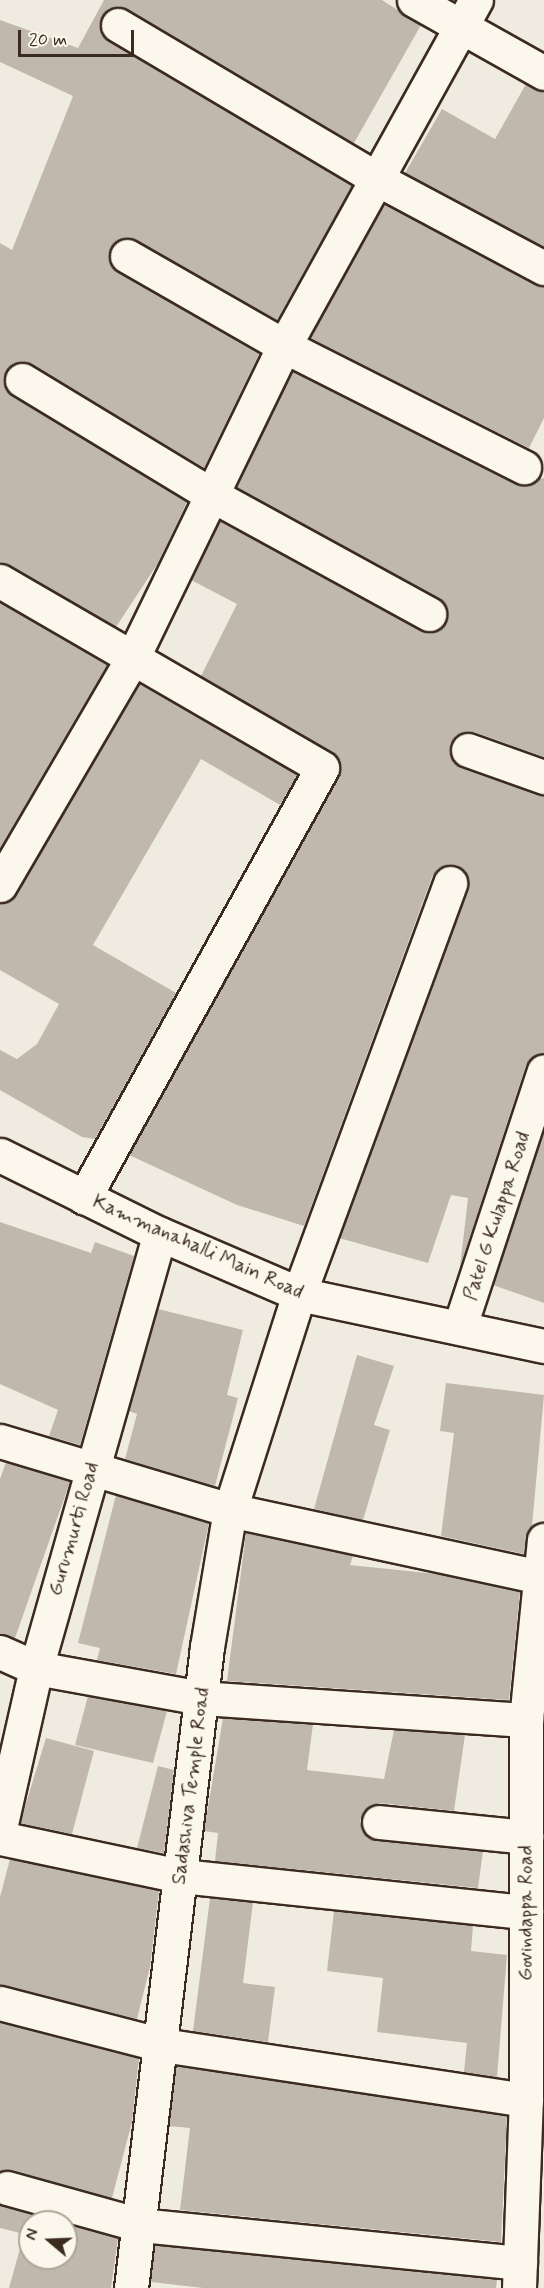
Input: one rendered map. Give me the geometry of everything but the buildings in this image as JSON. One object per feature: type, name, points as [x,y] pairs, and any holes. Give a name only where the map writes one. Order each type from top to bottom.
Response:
[{"type":"street","points":[[414,0],[469,14],[544,73]]},
{"type":"street","points":[[0,885],[131,661],[210,494],[284,346],[379,180],[469,14]]},
{"type":"street","points":[[118,26],[379,180],[544,268]]},
{"type":"street","points":[[127,256],[284,346],[524,467]]},
{"type":"street","points":[[22,380],[210,494],[429,614]]},
{"type":"street","points":[[0,581],[131,661],[322,768],[84,1197]]},
{"type":"street","points":[[468,750],[544,777]]},
{"type":"street","name":"Sadashiva Temple Road","points":[[131,2288],[162,2045],[201,1698],[230,1510],[299,1294],[450,884]]},
{"type":"street","name":"Patel G Kulappa Road","points":[[460,1326],[544,1071]]},
{"type":"street","name":"Kammanahalli Main Road","points":[[0,1155],[160,1234],[299,1294],[460,1326],[544,1346]]},
{"type":"street","name":"Gurumurti Road","points":[[0,1828],[36,1668],[160,1234]]},
{"type":"street","points":[[0,1441],[230,1510],[540,1577]]},
{"type":"street","name":"Govindappa Road","points":[[519,2275],[526,2100],[526,1720],[544,1539]]},
{"type":"street","points":[[0,1652],[36,1668],[201,1698],[526,1720]]},
{"type":"street","points":[[379,1822],[526,1838]]},
{"type":"street","points":[[0,1838],[181,1875],[526,1912]]},
{"type":"street","points":[[0,2003],[162,2045],[526,2100]]},
{"type":"street","points":[[7,2188],[140,2225],[519,2275]]}]
